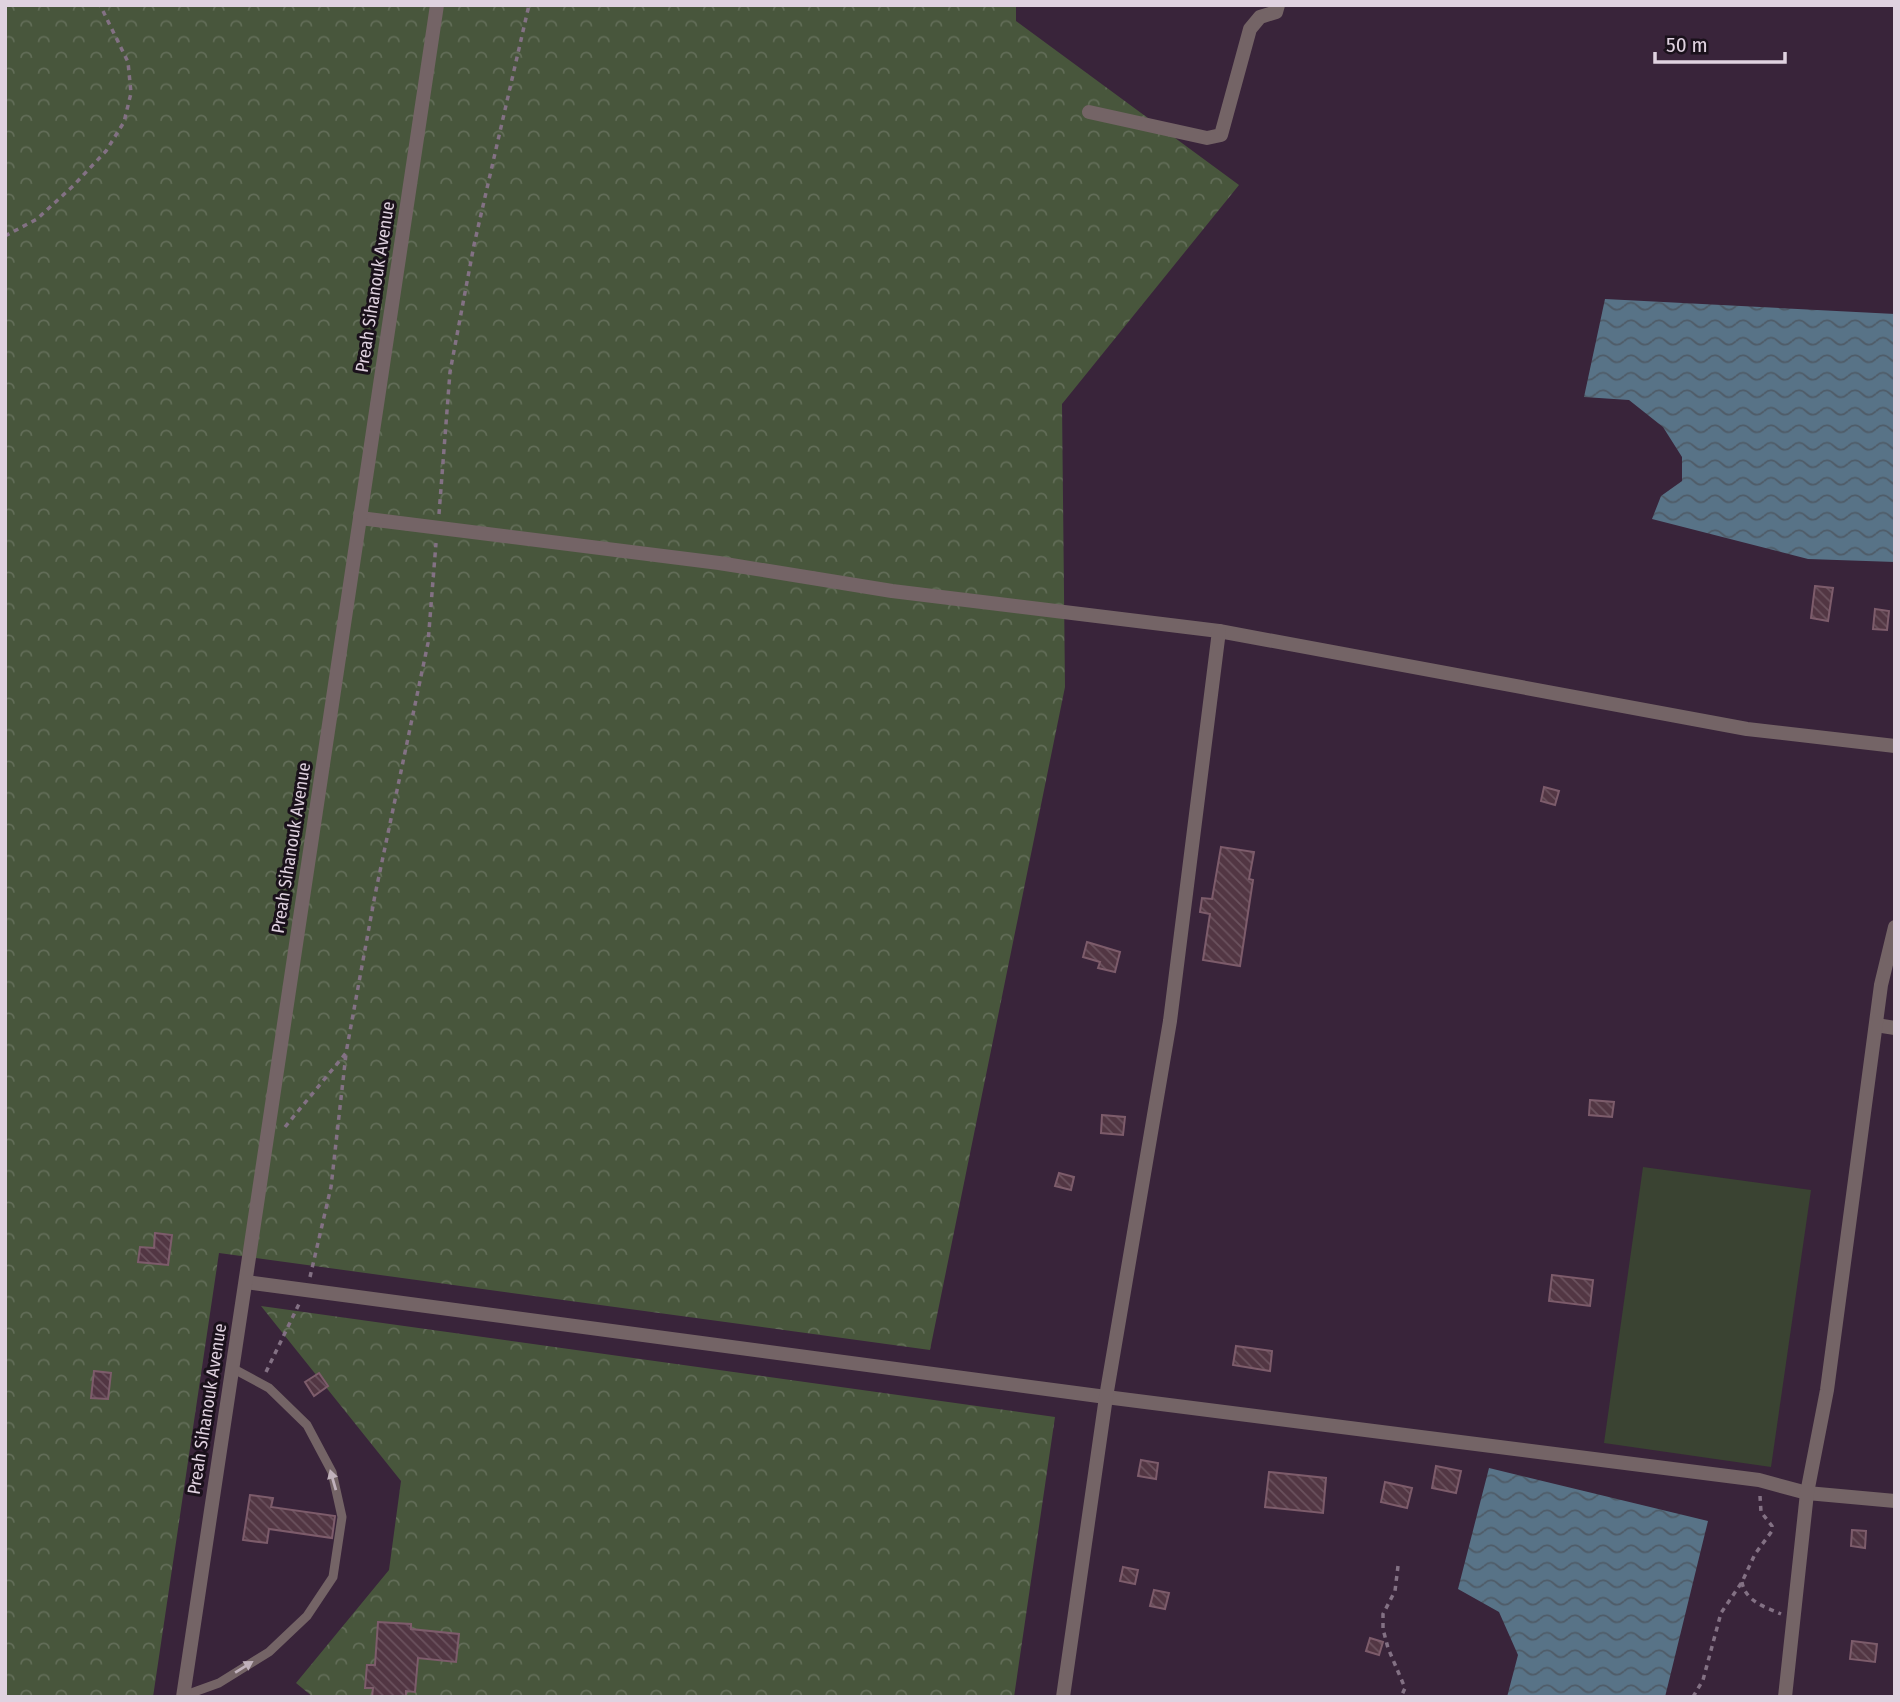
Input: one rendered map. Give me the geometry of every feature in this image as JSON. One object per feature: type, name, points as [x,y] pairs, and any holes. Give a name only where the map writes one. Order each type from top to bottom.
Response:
[{"type":"street","name":"Preah Sihanouk Avenue","points":[[183,1697],[437,5]]},
{"type":"street","points":[[1089,112],[1207,138],[1220,135],[1250,29],[1260,17],[1276,12],[1278,5]]},
{"type":"street","points":[[360,518],[719,563],[892,591],[1219,631],[1747,729],[1895,746]]},
{"type":"street","points":[[1063,1697],[1106,1397],[1170,1021],[1219,631]]},
{"type":"street","points":[[1785,1697],[1808,1493],[1827,1390],[1881,985],[1895,927]]},
{"type":"street","points":[[1876,1025],[1895,1028]]},
{"type":"street","points":[[246,1282],[1106,1397],[1759,1480],[1808,1493],[1895,1501]]},
{"type":"lane","points":[[183,1697],[219,1683],[269,1652],[307,1616],[333,1577],[342,1517],[332,1472],[307,1425],[269,1388],[232,1368]]},
{"type":"path","points":[[5,236],[37,219],[72,186],[106,151],[124,122],[131,93],[128,62],[100,5]]},
{"type":"path","points":[[260,1384],[307,1289],[331,1187],[346,1053],[375,895],[428,643],[445,461],[450,372],[474,245],[530,5]]},
{"type":"path","points":[[265,1150],[346,1053]]},
{"type":"path","points":[[1693,1697],[1703,1679],[1721,1613],[1742,1582],[1755,1554],[1772,1531],[1772,1526],[1761,1512],[1759,1480]]},
{"type":"path","points":[[1398,1566],[1395,1591],[1384,1614],[1384,1629],[1388,1648],[1405,1688],[1401,1697]]},
{"type":"path","points":[[1742,1582],[1744,1591],[1752,1599],[1794,1621]]},
{"type":"green space","points":[[5,5],[1016,5],[1016,21],[1239,185],[1062,404],[1065,687],[930,1350],[219,1253],[153,1697],[5,1697]]},
{"type":"green space","points":[[1643,1167],[1811,1190],[1771,1467],[1604,1443]]},
{"type":"green space","points":[[261,1306],[1055,1417],[1014,1697],[313,1697],[296,1683],[389,1570],[401,1481]]},
{"type":"water","points":[[1605,299],[1895,314],[1895,562],[1808,559],[1652,519],[1661,496],[1682,481],[1682,457],[1663,427],[1629,400],[1584,397]]},
{"type":"water","points":[[1489,1468],[1708,1521],[1665,1697],[1507,1697],[1518,1655],[1499,1612],[1458,1589]]},
{"type":"building","points":[[1815,586],[1833,588],[1828,621],[1811,618]]},
{"type":"building","points":[[1875,609],[1889,611],[1887,630],[1873,629]]},
{"type":"building","points":[[1544,787],[1559,791],[1555,805],[1541,801]]},
{"type":"building","points":[[1221,847],[1254,852],[1249,879],[1253,880],[1240,966],[1203,960],[1210,914],[1200,912],[1202,898],[1212,899]]},
{"type":"building","points":[[1087,942],[1120,952],[1115,972],[1098,968],[1100,962],[1083,957]]},
{"type":"building","points":[[1590,1100],[1614,1102],[1612,1117],[1589,1115]]},
{"type":"building","points":[[1102,1115],[1125,1117],[1123,1135],[1101,1133]]},
{"type":"building","points":[[1059,1173],[1074,1177],[1071,1190],[1055,1186]]},
{"type":"building","points":[[155,1233],[172,1235],[168,1265],[138,1262],[140,1247],[154,1248]]},
{"type":"building","points":[[1552,1275],[1593,1280],[1590,1306],[1549,1301]]},
{"type":"building","points":[[1236,1346],[1272,1351],[1270,1371],[1233,1365]]},
{"type":"building","points":[[94,1371],[111,1373],[108,1399],[91,1398]]},
{"type":"building","points":[[319,1373],[328,1386],[314,1396],[305,1382]]},
{"type":"building","points":[[1141,1460],[1158,1463],[1156,1479],[1138,1476]]},
{"type":"building","points":[[1436,1466],[1461,1471],[1456,1493],[1432,1488]]},
{"type":"building","points":[[1269,1472],[1326,1478],[1323,1513],[1265,1507]]},
{"type":"building","points":[[1385,1482],[1412,1488],[1407,1508],[1381,1502]]},
{"type":"building","points":[[250,1495],[273,1498],[271,1507],[335,1516],[332,1538],[269,1529],[267,1543],[243,1540]]},
{"type":"building","points":[[1852,1530],[1866,1531],[1865,1548],[1851,1546]]},
{"type":"building","points":[[1123,1567],[1138,1570],[1135,1584],[1120,1581]]},
{"type":"building","points":[[1154,1590],[1169,1593],[1165,1609],[1150,1606]]},
{"type":"building","points":[[378,1622],[411,1624],[411,1629],[459,1634],[456,1662],[418,1658],[415,1692],[406,1691],[406,1697],[372,1697],[373,1688],[365,1688],[367,1665],[375,1665]]},
{"type":"building","points":[[1370,1638],[1383,1642],[1379,1655],[1366,1651]]},
{"type":"building","points":[[1852,1641],[1877,1644],[1875,1662],[1850,1659]]}]
